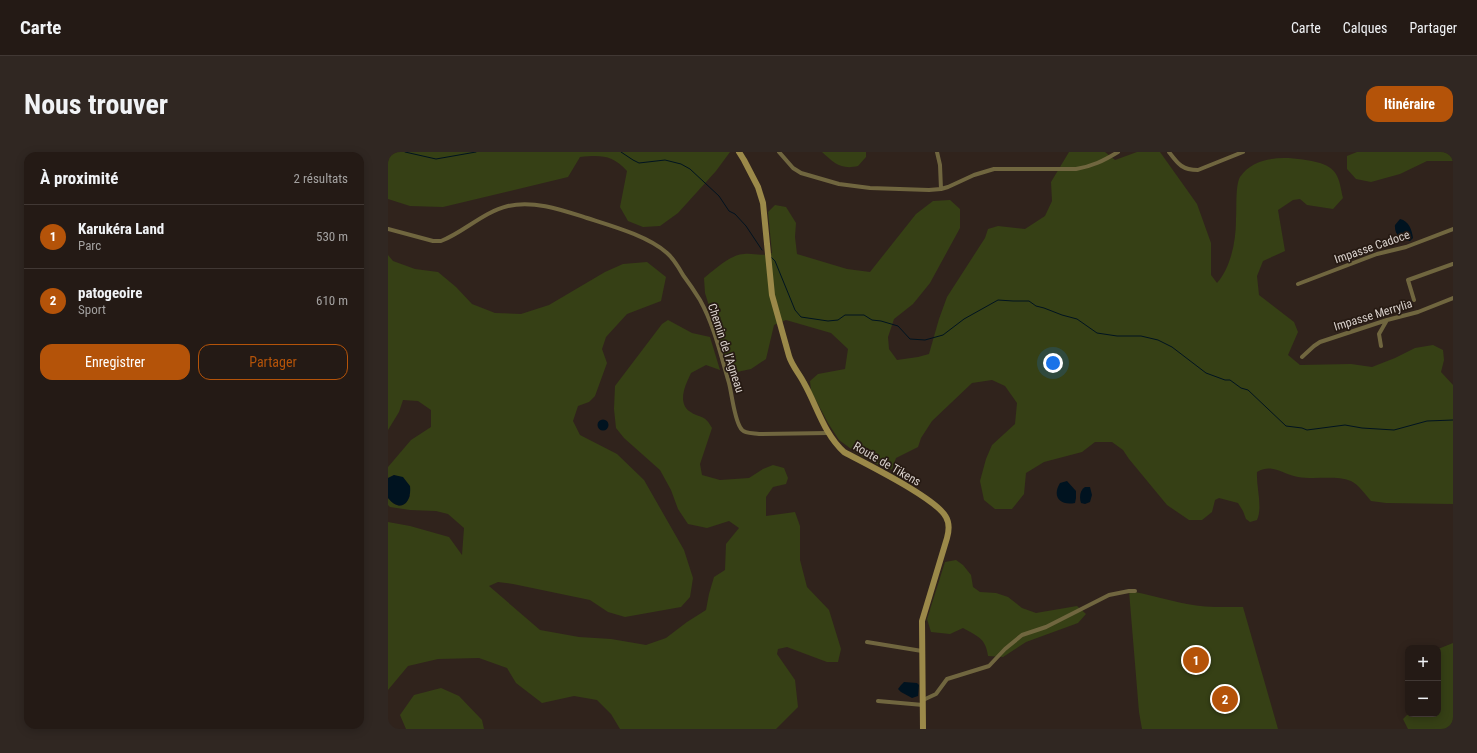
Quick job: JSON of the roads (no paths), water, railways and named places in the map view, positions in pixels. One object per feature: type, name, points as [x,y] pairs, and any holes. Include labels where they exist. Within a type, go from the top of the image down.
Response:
[{"type":"street","name":"Route de Tikens","points":[[738,152],[744,160],[758,187],[763,203],[772,295],[788,356],[804,383],[828,433],[836,445],[844,452],[932,503],[945,515],[948,521],[949,530],[947,538],[922,621],[923,729]]},
{"type":"street","points":[[779,152],[793,168],[801,173],[839,184],[870,188],[929,190],[948,188],[974,175],[994,168],[1076,169],[1089,167],[1101,163],[1118,152]]},
{"type":"street","points":[[937,152],[940,165],[941,189]]},
{"type":"street","points":[[1169,152],[1176,162],[1184,168],[1191,170],[1198,170],[1243,152]]},
{"type":"street","name":"Chemin de l’Agneau","points":[[388,229],[433,242],[441,241],[491,212],[507,206],[522,204],[538,205],[558,209],[616,227],[647,241],[662,249],[671,257],[700,299],[712,328],[728,382],[737,421],[742,430],[747,433],[759,434],[828,433]]},
{"type":"street","name":"Impasse Cadoce","points":[[1298,284],[1376,254],[1406,247],[1453,229]]},
{"type":"street","points":[[1414,300],[1408,280],[1453,264]]},
{"type":"street","name":"Impasse Merrylia","points":[[1302,357],[1320,342],[1387,320],[1418,312],[1453,298]]},
{"type":"street","points":[[1381,346],[1379,334],[1387,320]]},
{"type":"street","points":[[878,701],[923,702],[936,694],[947,679],[989,666],[1005,649],[1022,635],[1046,627],[1105,597],[1129,591],[1135,592]]},
{"type":"street","points":[[867,642],[922,651]]},
{"type":"water","points":[[1400,219],[1406,222],[1411,229],[1413,238],[1410,241],[1404,240],[1397,234],[1395,225]]},
{"type":"water","points":[[601,420],[605,420],[607,421],[607,429],[601,430],[598,427],[598,423]]},
{"type":"water","points":[[394,475],[403,477],[410,486],[409,497],[405,504],[397,505],[388,498],[388,478]]},
{"type":"water","points":[[1067,481],[1076,491],[1075,503],[1069,504],[1058,499],[1057,492],[1060,483]]},
{"type":"water","points":[[1085,487],[1090,487],[1092,495],[1090,502],[1085,504],[1081,503],[1080,496]]},
{"type":"water","points":[[904,682],[917,683],[919,685],[918,696],[912,698],[898,689]]},
{"type":"water","points":[[1221,694],[1225,696],[1227,702],[1234,700],[1236,707],[1223,711]]},
{"type":"waterway","points":[[405,152],[436,159],[476,152]]},
{"type":"waterway","points":[[621,152],[639,163],[665,160],[681,164],[690,169],[719,196],[729,211],[735,214],[746,226],[762,250]]},
{"type":"waterway","points":[[771,257],[775,261],[795,310],[801,317],[828,321],[838,320],[845,315],[864,315],[872,320],[898,326],[910,339],[925,340],[943,335],[964,319],[998,300],[1029,301],[1036,306],[1077,319],[1097,333],[1117,336],[1141,336],[1158,340],[1172,347],[1206,373],[1225,380],[1230,380],[1241,388],[1248,390],[1286,426],[1307,430],[1345,425],[1362,428],[1394,430],[1427,421],[1453,420]]},
{"type":"place","name":"Karukéra Land","points":[[1196,660]]},
{"type":"place","name":"patogeoire","points":[[1225,699]]}]
